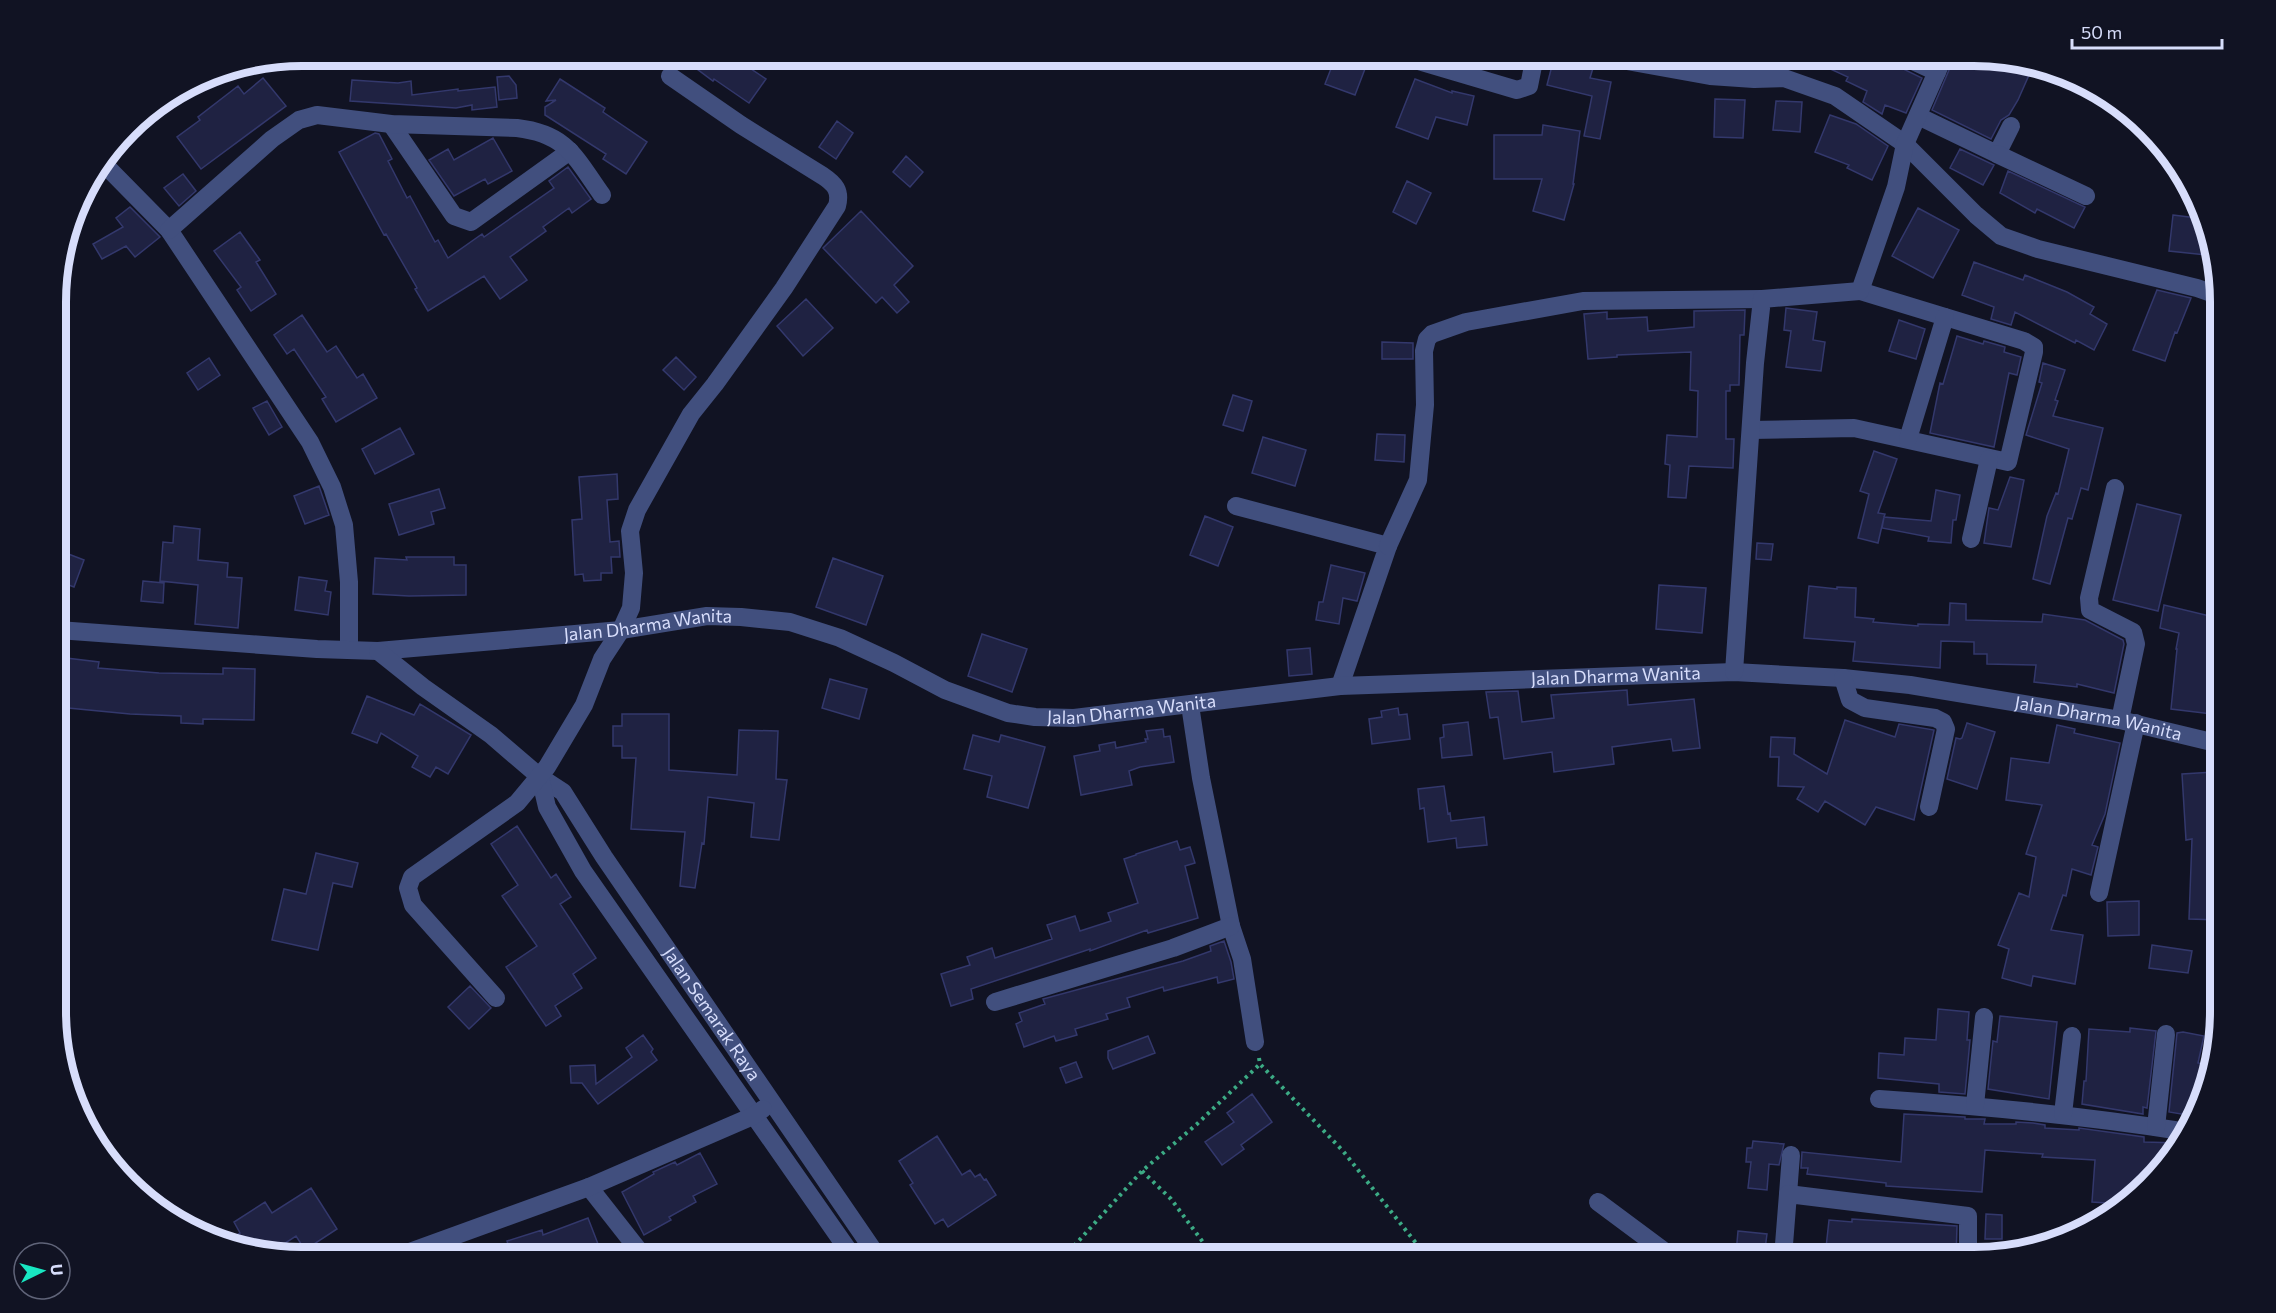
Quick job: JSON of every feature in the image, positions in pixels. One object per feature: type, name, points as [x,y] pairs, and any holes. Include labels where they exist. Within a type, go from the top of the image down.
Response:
[{"type":"street","points":[[1436,66],[1517,90],[1529,86],[1533,66]]},
{"type":"street","points":[[1658,66],[1710,76],[1754,79],[1784,78],[1836,96],[1905,144],[1982,221],[2001,236],[2038,249],[2209,292]]},
{"type":"street","points":[[1860,291],[1896,187],[1905,144],[1939,66]]},
{"type":"street","points":[[496,998],[413,905],[408,888],[412,878],[517,802],[540,777],[584,705],[602,659],[621,630],[631,608],[634,573],[630,531],[637,510],[691,414],[784,288],[839,200],[834,184],[741,125],[670,76]]},
{"type":"street","points":[[169,230],[272,139],[299,120],[317,115],[391,124],[535,130],[551,136],[570,151],[602,195]]},
{"type":"street","points":[[1918,116],[2086,196]]},
{"type":"street","points":[[391,124],[454,216],[471,222],[570,151]]},
{"type":"street","points":[[1997,154],[2011,126]]},
{"type":"street","points":[[108,168],[169,230],[310,442],[332,487],[344,525],[349,582],[349,650]]},
{"type":"street","points":[[1340,686],[1388,546],[1418,480],[1425,405],[1424,351],[1427,339],[1432,334],[1466,322],[1583,301],[1762,299],[1860,291],[2024,341],[2034,347],[2008,462],[1908,438],[1854,428],[1751,430]]},
{"type":"street","points":[[1734,672],[1755,351],[1762,299]]},
{"type":"street","points":[[1908,438],[1945,317]]},
{"type":"street","points":[[1971,539],[1989,459]]},
{"type":"street","points":[[2099,893],[2128,722],[2136,644],[2133,632],[2090,610],[2089,598],[2115,488]]},
{"type":"street","points":[[1236,506],[1388,546]]},
{"type":"street","name":"Jalan Dharma Wanita","points":[[66,631],[378,651],[621,630],[707,616],[741,617],[790,622],[840,638],[945,690],[1008,712],[1035,717],[1074,718],[1340,686],[1734,672],[1843,678],[1910,685],[2128,722],[2210,742]]},
{"type":"street","name":"Jalan Semarak Raya","points":[[378,651],[423,687],[491,735],[540,777],[563,792],[604,857],[871,1247]]},
{"type":"street","points":[[1843,678],[1850,700],[1865,708],[1935,718],[1943,722],[1946,729],[1929,807]]},
{"type":"street","points":[[1190,705],[1201,778],[1231,926],[1242,959],[1256,1042]]},
{"type":"street","name":"Jalan Semarak Raya","points":[[540,777],[547,807],[583,871],[846,1247]]},
{"type":"street","points":[[995,1002],[1173,948],[1231,926]]},
{"type":"street","points":[[1975,1106],[1983,1017]]},
{"type":"street","points":[[2156,1127],[2166,1034]]},
{"type":"street","points":[[2064,1114],[2072,1036]]},
{"type":"street","points":[[1880,1099],[2064,1114],[2177,1130]]},
{"type":"street","points":[[424,1247],[589,1187],[753,1116],[772,1103]]},
{"type":"street","points":[[1784,1247],[1791,1155]]},
{"type":"street","points":[[589,1187],[636,1247]]},
{"type":"street","points":[[1788,1194],[1968,1216],[1968,1247]]},
{"type":"street","points":[[1598,1202],[1659,1247]]},
{"type":"path","points":[[1256,1042],[1260,1064],[1343,1151],[1419,1247]]},
{"type":"path","points":[[1073,1247],[1142,1171],[1197,1124],[1260,1064]]},
{"type":"path","points":[[1142,1171],[1171,1198],[1207,1247]]},
{"type":"building","points":[[699,66],[732,66],[737,69],[740,66],[746,66],[766,79],[749,103],[697,69]]},
{"type":"building","points":[[1332,66],[1366,66],[1355,95],[1325,84]]},
{"type":"building","points":[[1552,66],[1593,68],[1590,78],[1611,82],[1600,139],[1584,136],[1592,96],[1547,85]]},
{"type":"building","points":[[1824,66],[1897,66],[1922,78],[1906,113],[1885,105],[1882,114],[1863,102],[1867,91],[1846,81],[1848,77]]},
{"type":"building","points":[[1951,66],[2005,68],[2029,75],[2018,100],[2009,115],[2001,120],[1991,139],[1932,110]]},
{"type":"building","points":[[509,76],[516,85],[517,98],[499,100],[497,77]]},
{"type":"building","points":[[263,78],[286,106],[201,169],[177,137],[200,120],[198,117],[238,86],[244,94]]},
{"type":"building","points":[[560,79],[605,108],[603,112],[647,142],[626,174],[603,159],[606,154],[545,115],[545,107],[556,100],[546,101]]},
{"type":"building","points":[[1415,79],[1452,93],[1452,91],[1474,96],[1467,125],[1436,117],[1428,139],[1396,127]]},
{"type":"building","points":[[352,80],[398,83],[411,81],[412,95],[495,87],[497,107],[472,110],[472,105],[456,108],[350,101]]},
{"type":"building","points":[[1715,99],[1745,100],[1743,138],[1714,137]]},
{"type":"building","points":[[1776,101],[1802,102],[1800,132],[1773,130]]},
{"type":"building","points":[[1830,115],[1856,124],[1888,146],[1872,180],[1847,168],[1849,165],[1815,152]]},
{"type":"building","points":[[837,121],[853,133],[836,159],[819,147]]},
{"type":"building","points":[[1543,125],[1580,131],[1574,184],[1564,220],[1533,211],[1542,179],[1494,179],[1494,135],[1542,135]]},
{"type":"building","points":[[375,133],[379,134],[392,159],[388,161],[407,198],[410,196],[435,242],[438,240],[448,258],[482,234],[484,237],[554,188],[549,181],[568,167],[591,199],[572,213],[569,208],[543,227],[546,231],[510,257],[527,280],[500,299],[484,276],[428,311],[339,152]]},
{"type":"building","points":[[493,138],[512,171],[488,184],[485,179],[454,196],[429,160],[448,149],[454,160]]},
{"type":"building","points":[[1960,149],[1994,165],[1983,185],[1950,168]]},
{"type":"building","points":[[906,156],[923,172],[910,187],[893,172]]},
{"type":"building","points":[[2008,171],[2085,207],[2074,228],[2037,209],[2035,213],[2000,193]]},
{"type":"building","points":[[183,174],[196,191],[179,206],[164,188]]},
{"type":"building","points":[[1407,181],[1431,193],[1416,224],[1393,212]]},
{"type":"building","points":[[130,207],[160,237],[135,257],[126,246],[102,259],[93,244],[123,227],[116,218]]},
{"type":"building","points":[[1918,208],[1959,230],[1933,278],[1892,256]]},
{"type":"building","points":[[861,211],[913,266],[894,285],[909,302],[897,313],[882,297],[876,303],[823,248]]},
{"type":"building","points":[[2173,215],[2194,218],[2205,255],[2169,251]]},
{"type":"building","points":[[240,232],[260,260],[256,262],[276,294],[251,311],[237,290],[241,287],[214,251]]},
{"type":"building","points":[[1974,262],[2023,280],[2025,275],[2067,292],[2094,307],[2090,314],[2107,324],[2094,350],[2076,340],[2075,343],[2015,312],[2011,325],[1991,319],[1994,307],[1962,295]]},
{"type":"building","points":[[2157,290],[2191,298],[2177,333],[2175,332],[2165,361],[2133,350]]},
{"type":"building","points":[[806,299],[833,328],[803,356],[777,326]]},
{"type":"building","points":[[1786,308],[1817,312],[1813,340],[1825,342],[1821,371],[1786,367],[1791,331],[1784,330]]},
{"type":"building","points":[[1745,310],[1744,335],[1740,335],[1739,385],[1730,385],[1730,391],[1726,391],[1726,439],[1734,439],[1733,468],[1689,466],[1686,498],[1668,497],[1670,465],[1665,464],[1667,435],[1697,437],[1698,391],[1690,390],[1691,352],[1617,355],[1617,357],[1588,359],[1584,314],[1607,312],[1607,319],[1647,317],[1648,331],[1694,327],[1694,311]]},
{"type":"building","points":[[302,315],[327,352],[336,346],[357,378],[363,374],[377,398],[336,422],[322,399],[326,397],[294,349],[287,354],[274,335]]},
{"type":"building","points":[[1899,320],[1925,329],[1916,359],[1889,351]]},
{"type":"building","points":[[1957,336],[1983,344],[1984,341],[2005,347],[2004,352],[2021,357],[2017,375],[2009,373],[1994,447],[1930,433],[1940,383],[1943,384]]},
{"type":"building","points":[[1382,342],[1413,343],[1413,359],[1382,359]]},
{"type":"building","points":[[676,357],[696,377],[684,390],[663,370]]},
{"type":"building","points":[[209,358],[220,375],[198,390],[187,373]]},
{"type":"building","points":[[2043,363],[2065,370],[2055,400],[2058,401],[2053,416],[2103,428],[2088,490],[2081,488],[2072,519],[2068,518],[2050,584],[2033,579],[2047,516],[2056,493],[2058,494],[2069,449],[2026,435],[2042,383],[2039,382]]},
{"type":"building","points":[[1233,395],[1252,401],[1243,431],[1223,425]]},
{"type":"building","points":[[267,401],[282,427],[269,435],[253,408]]},
{"type":"building","points":[[400,428],[414,454],[375,474],[362,449]]},
{"type":"building","points":[[1377,434],[1405,435],[1404,462],[1375,460]]},
{"type":"building","points":[[1263,437],[1306,450],[1295,486],[1252,473]]},
{"type":"building","points":[[1874,451],[1897,459],[1878,513],[1885,514],[1878,543],[1858,538],[1869,494],[1860,491]]},
{"type":"building","points":[[617,474],[618,499],[607,500],[610,542],[619,541],[620,557],[611,557],[612,573],[601,573],[601,580],[584,581],[583,574],[575,575],[572,520],[582,519],[579,477]]},
{"type":"building","points":[[2010,477],[2024,480],[2011,547],[1984,543],[1989,508],[1998,510]]},
{"type":"building","points":[[319,486],[329,515],[305,524],[294,496]]},
{"type":"building","points":[[439,489],[445,508],[431,512],[434,524],[399,535],[389,504]]},
{"type":"building","points":[[1936,490],[1960,495],[1956,520],[1953,520],[1951,543],[1928,541],[1929,537],[1882,528],[1884,517],[1931,521]]},
{"type":"building","points":[[2137,504],[2181,515],[2158,611],[2113,600]]},
{"type":"building","points":[[1205,516],[1233,527],[1218,566],[1190,555]]},
{"type":"building","points":[[174,526],[200,529],[198,560],[228,563],[227,577],[242,578],[238,628],[195,624],[198,585],[160,581],[163,542],[173,543]]},
{"type":"building","points":[[1757,543],[1773,544],[1771,560],[1756,559]]},
{"type":"building","points":[[66,553],[84,560],[74,587],[66,584]]},
{"type":"building","points":[[406,557],[454,557],[454,565],[466,565],[466,595],[373,594],[375,558],[407,560]]},
{"type":"building","points":[[833,558],[883,576],[866,625],[816,607]]},
{"type":"building","points":[[1331,565],[1365,573],[1357,601],[1343,598],[1339,624],[1316,620],[1319,602],[1323,602]]},
{"type":"building","points":[[299,577],[327,581],[325,591],[331,592],[328,615],[295,610]]},
{"type":"building","points":[[143,581],[164,583],[163,603],[141,601]]},
{"type":"building","points":[[1659,585],[1706,588],[1702,633],[1656,629]]},
{"type":"building","points":[[1809,586],[1837,589],[1837,587],[1856,588],[1855,617],[1874,619],[1873,622],[1918,626],[1918,624],[1949,625],[1950,603],[1966,604],[1966,620],[2042,622],[2043,614],[2085,620],[2123,640],[2114,693],[2077,684],[2077,687],[2034,682],[2036,665],[1987,664],[1987,654],[1974,654],[1974,642],[1941,641],[1940,668],[1853,661],[1855,642],[1804,638]]},
{"type":"building","points":[[2164,605],[2210,616],[2210,714],[2171,709],[2179,633],[2160,628]]},
{"type":"building","points":[[982,634],[1027,649],[1012,692],[968,676]]},
{"type":"building","points":[[1310,648],[1312,674],[1289,676],[1287,650]]},
{"type":"building","points":[[66,658],[99,662],[98,668],[159,673],[223,674],[223,668],[255,669],[254,720],[203,719],[203,724],[181,723],[181,716],[66,708]]},
{"type":"building","points":[[830,679],[867,689],[859,719],[822,708]]},
{"type":"building","points":[[1627,690],[1628,705],[1694,699],[1700,748],[1673,751],[1671,739],[1612,747],[1614,764],[1554,772],[1552,752],[1504,759],[1498,717],[1490,718],[1486,692],[1518,691],[1522,722],[1554,718],[1551,695]]},
{"type":"building","points":[[367,696],[414,715],[420,704],[471,735],[448,774],[436,767],[430,777],[412,767],[418,756],[381,733],[377,743],[352,733]]},
{"type":"building","points":[[1398,708],[1399,715],[1407,714],[1410,739],[1372,744],[1369,719],[1382,717],[1381,711]]},
{"type":"building","points":[[622,714],[669,714],[669,770],[737,775],[739,730],[778,731],[776,779],[787,780],[779,840],[751,837],[754,803],[708,797],[704,844],[702,843],[695,888],[680,886],[685,832],[631,829],[636,758],[622,758],[622,746],[613,746],[613,726],[622,726]]},
{"type":"building","points":[[1845,720],[1895,737],[1899,724],[1934,730],[1914,820],[1876,807],[1865,825],[1825,801],[1818,812],[1797,799],[1804,787],[1778,786],[1779,757],[1770,757],[1771,737],[1795,738],[1794,754],[1827,774]]},
{"type":"building","points":[[1468,722],[1472,755],[1442,758],[1440,738],[1444,737],[1443,725]]},
{"type":"building","points":[[1967,723],[1995,732],[1977,789],[1947,779],[1956,738],[1962,738]]},
{"type":"building","points":[[2057,725],[2075,729],[2074,733],[2120,743],[2105,814],[2092,845],[2098,847],[2091,875],[2072,869],[2066,896],[2063,895],[2051,930],[2083,935],[2075,984],[2033,976],[2031,986],[2002,978],[2009,949],[1998,945],[2019,893],[2029,897],[2036,857],[2026,854],[2042,805],[2006,800],[2011,758],[2049,763]]},
{"type":"building","points":[[1163,729],[1164,737],[1170,736],[1174,762],[1129,771],[1132,785],[1081,795],[1074,756],[1100,751],[1099,745],[1115,742],[1116,748],[1146,742],[1145,739],[1148,739],[1146,731]]},
{"type":"building","points":[[973,735],[999,742],[1001,735],[1045,747],[1028,808],[987,797],[992,776],[964,769]]},
{"type":"building","points":[[2210,772],[2210,920],[2189,919],[2192,839],[2186,840],[2182,774]]},
{"type":"building","points":[[1444,786],[1451,821],[1484,817],[1487,845],[1457,848],[1456,838],[1428,842],[1424,808],[1420,809],[1418,789]]},
{"type":"building","points":[[517,826],[551,878],[556,874],[571,897],[560,904],[596,958],[573,974],[582,988],[555,1006],[561,1016],[546,1026],[506,967],[537,946],[502,896],[518,885],[491,844]]},
{"type":"building","points":[[1177,841],[1180,850],[1190,847],[1195,863],[1185,866],[1198,918],[1148,933],[1147,930],[971,989],[973,999],[951,1006],[941,974],[970,965],[967,957],[992,948],[995,958],[1052,939],[1047,925],[1075,916],[1080,931],[1111,921],[1108,913],[1138,903],[1124,859]]},
{"type":"building","points":[[316,853],[358,863],[352,887],[333,883],[318,950],[272,940],[284,889],[306,894]]},
{"type":"building","points":[[2139,901],[2139,935],[2108,936],[2107,902]]},
{"type":"building","points":[[1224,941],[1234,979],[1218,983],[1217,977],[1164,991],[1163,987],[1127,998],[1130,1007],[1106,1014],[1108,1019],[1075,1029],[1077,1035],[1056,1041],[1054,1036],[1024,1047],[1016,1024],[1022,1021],[1019,1013],[1045,1004],[1043,999],[1183,961],[1211,951],[1210,946]]},
{"type":"building","points":[[2152,945],[2192,951],[2188,973],[2149,968]]},
{"type":"building","points":[[470,986],[491,1008],[469,1029],[448,1007]]},
{"type":"building","points":[[1938,1009],[1969,1012],[1967,1040],[1970,1040],[1965,1094],[1939,1092],[1939,1084],[1878,1078],[1879,1053],[1904,1055],[1905,1038],[1936,1040]]},
{"type":"building","points":[[2000,1016],[2057,1022],[2049,1099],[1988,1089],[1993,1041],[1997,1042]]},
{"type":"building","points":[[2130,1028],[2156,1031],[2147,1108],[2143,1107],[2143,1114],[2082,1104],[2084,1081],[2086,1081],[2089,1029],[2130,1032]]},
{"type":"building","points":[[2177,1033],[2204,1036],[2198,1063],[2204,1064],[2202,1072],[2186,1115],[2169,1112]]},
{"type":"building","points":[[643,1035],[653,1049],[651,1052],[657,1060],[598,1104],[582,1083],[571,1083],[570,1066],[595,1065],[596,1084],[632,1057],[626,1048]]},
{"type":"building","points":[[1148,1036],[1155,1053],[1113,1069],[1108,1058],[1108,1051]]},
{"type":"building","points":[[1076,1062],[1082,1077],[1066,1083],[1060,1068]]},
{"type":"building","points":[[1252,1094],[1272,1122],[1241,1145],[1244,1149],[1222,1165],[1205,1142],[1234,1122],[1227,1113]]},
{"type":"building","points":[[1904,1114],[1985,1119],[1984,1124],[2033,1123],[2045,1125],[2045,1128],[2079,1130],[2079,1128],[2144,1137],[2144,1142],[2169,1143],[2141,1178],[2110,1203],[2092,1202],[2095,1160],[2042,1157],[2043,1154],[1985,1150],[1982,1192],[1886,1186],[1886,1183],[1807,1174],[1808,1168],[1801,1168],[1802,1152],[1901,1162]]},
{"type":"building","points":[[937,1136],[962,1175],[970,1170],[975,1177],[980,1174],[996,1195],[948,1227],[943,1219],[935,1224],[910,1185],[913,1183],[899,1161]]},
{"type":"building","points":[[1753,1141],[1784,1144],[1779,1165],[1769,1164],[1767,1190],[1748,1188],[1751,1162],[1746,1162],[1747,1148],[1752,1148]]},
{"type":"building","points":[[700,1153],[717,1184],[693,1196],[696,1202],[669,1217],[671,1220],[644,1235],[622,1192],[654,1174],[653,1172],[675,1162],[677,1165]]},
{"type":"building","points":[[311,1188],[337,1229],[310,1247],[303,1247],[296,1236],[281,1246],[234,1237],[240,1233],[234,1222],[265,1202],[272,1213]]},
{"type":"building","points":[[1986,1214],[2002,1215],[2002,1239],[1985,1239]]},
{"type":"building","points":[[588,1218],[599,1247],[509,1247],[507,1241],[542,1230],[543,1235]]},
{"type":"building","points":[[1852,1219],[1957,1226],[1956,1247],[1826,1247],[1829,1220],[1852,1222]]},
{"type":"building","points":[[1738,1231],[1767,1234],[1765,1247],[1737,1247]]}]
